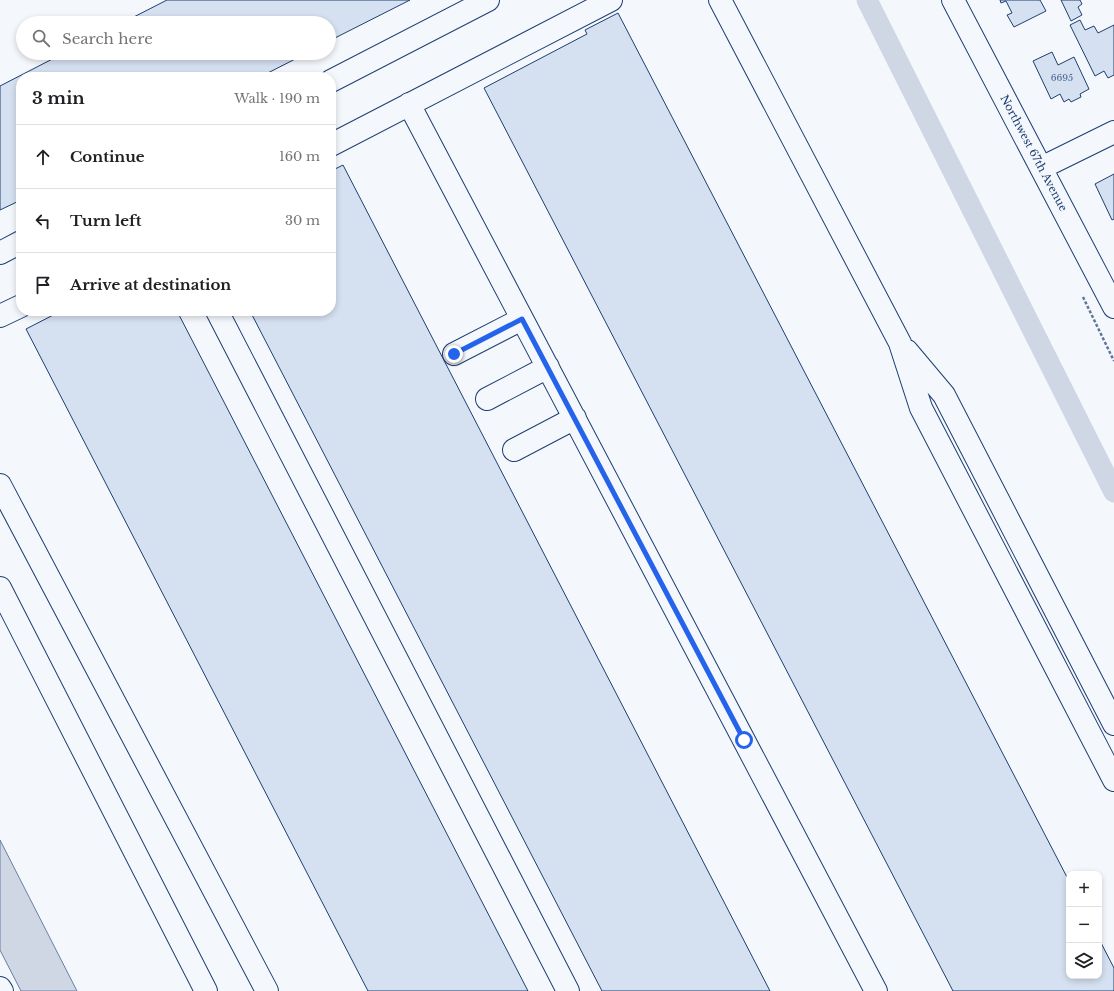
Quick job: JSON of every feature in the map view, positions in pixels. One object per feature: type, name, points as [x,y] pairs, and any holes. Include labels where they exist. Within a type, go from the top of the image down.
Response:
[{"type":"street","points":[[336,78],[488,0]]},
{"type":"street","points":[[336,142],[611,0]]},
{"type":"street","points":[[720,0],[900,343],[921,408],[1114,780]]},
{"type":"street","name":"Northwest 67th Avenue","points":[[953,0],[1114,307]]},
{"type":"street","points":[[409,104],[876,991]]},
{"type":"street","points":[[1041,168],[1114,132]]},
{"type":"street","points":[[0,252],[16,244]]},
{"type":"street","points":[[0,316],[16,308]]},
{"type":"street","points":[[220,316],[568,991]]},
{"type":"street","points":[[454,354],[522,319]]},
{"type":"street","points":[[900,343],[944,395],[1114,724]]},
{"type":"street","points":[[486,399],[548,368]]},
{"type":"street","points":[[514,450],[575,418]]},
{"type":"street","points":[[0,485],[267,991]]},
{"type":"street","points":[[0,588],[206,991]]},
{"type":"shaded area","points":[[0,840],[77,991],[21,991],[0,950]]},
{"type":"building","points":[[167,0],[410,0],[336,37],[336,16],[136,16]]},
{"type":"building","points":[[1000,0],[1040,0],[1046,11],[1014,27],[1007,15],[1012,13],[1006,1],[1001,3]]},
{"type":"building","points":[[1061,0],[1080,0],[1082,4],[1078,7],[1082,15],[1071,21]]},
{"type":"building","points":[[618,13],[1066,875],[1066,979],[1102,979],[1102,945],[1114,968],[1114,991],[953,991],[484,88],[587,34],[585,30]]},
{"type":"building","points":[[1080,20],[1085,30],[1094,26],[1098,33],[1114,25],[1114,75],[1108,78],[1104,71],[1095,76],[1070,25]]},
{"type":"building","points":[[1052,52],[1058,65],[1074,57],[1089,89],[1080,94],[1081,97],[1071,102],[1069,99],[1064,102],[1060,94],[1051,99],[1033,61]]},
{"type":"building","points":[[50,60],[293,60],[270,72],[27,72]]},
{"type":"building","points":[[16,78],[16,202],[0,210],[0,86]]},
{"type":"building","points":[[343,165],[770,991],[602,991],[253,316],[336,316],[336,168]]},
{"type":"building","points":[[1114,174],[1114,219],[1112,220],[1095,184]]},
{"type":"building","points":[[51,316],[180,316],[528,991],[368,991],[26,329]]},
{"type":"waterway","points":[[867,0],[1114,492]]},
{"type":"route","points":[[454,354],[522,319],[744,740]]}]
